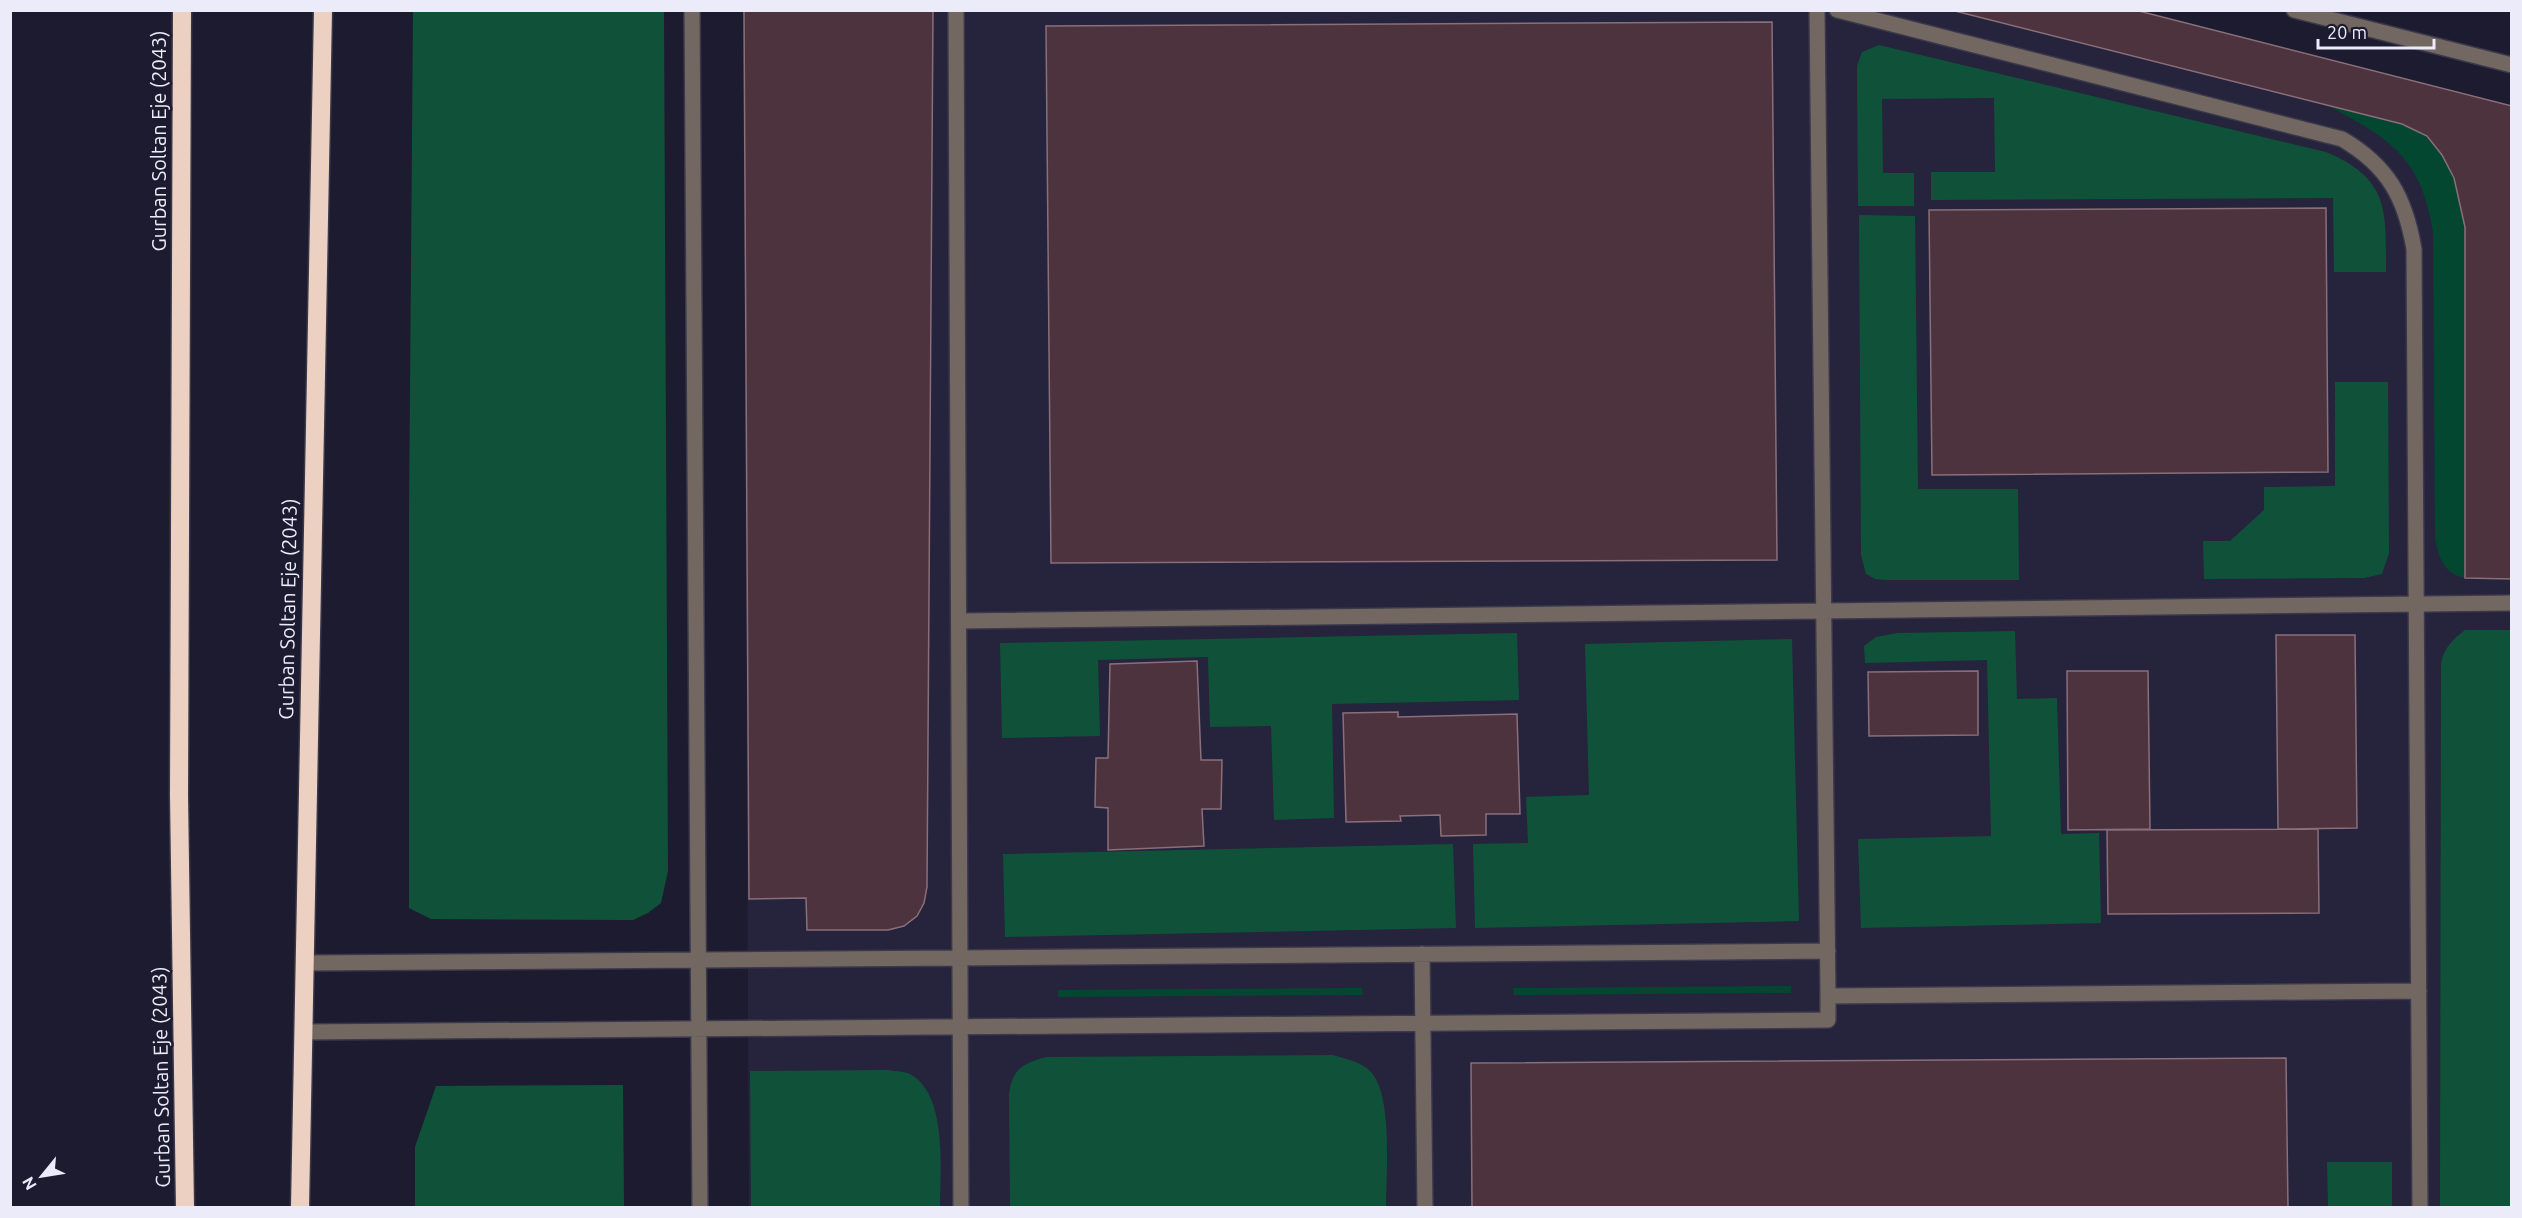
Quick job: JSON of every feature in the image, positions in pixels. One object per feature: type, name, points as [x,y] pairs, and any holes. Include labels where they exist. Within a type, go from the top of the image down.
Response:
[{"type":"highway","name":"Gurban Soltan Eje (2043)","points":[[183,10],[179,795],[185,1208]]},
{"type":"highway","name":"Gurban Soltan Eje (2043)","points":[[300,1208],[323,10]]},
{"type":"lane","points":[[692,10],[700,1208]]},
{"type":"lane","points":[[956,10],[961,1208]]},
{"type":"lane","points":[[303,1032],[1828,1020],[1817,10]]},
{"type":"lane","points":[[1837,10],[2342,139],[2361,150],[2376,163],[2391,181],[2402,201],[2414,249],[2420,1208]]},
{"type":"lane","points":[[2294,10],[2511,65]]},
{"type":"lane","points":[[958,621],[2511,603]]},
{"type":"lane","points":[[304,963],[1827,951]]},
{"type":"lane","points":[[1422,954],[1425,1208]]},
{"type":"lane","points":[[1828,996],[2419,991]]},
{"type":"shaded area","points":[[743,11],[2138,11],[2511,105],[2511,1207],[749,1207]]},
{"type":"green space","points":[[413,11],[664,11],[668,871],[661,903],[648,913],[633,920],[431,919],[409,908]]},
{"type":"green space","points":[[1879,45],[2326,152],[2347,162],[2362,174],[2373,186],[2380,199],[2386,231],[2386,272],[2334,272],[2333,198],[1931,200],[1931,172],[1995,172],[1994,98],[1882,99],[1883,173],[1914,173],[1914,206],[1858,206],[1857,66],[1862,52]]},
{"type":"green space","points":[[2329,106],[2392,120],[2426,136],[2443,154],[2458,190],[2465,227],[2465,578],[2458,576],[2443,564],[2435,538],[2433,232],[2428,206],[2411,168],[2400,154],[2370,129]]},
{"type":"green space","points":[[1859,215],[1915,216],[1918,489],[2018,489],[2019,580],[1885,580],[1875,579],[1866,574],[1861,555]]},
{"type":"green space","points":[[2335,382],[2388,382],[2389,553],[2382,574],[2364,578],[2204,579],[2203,541],[2230,541],[2264,510],[2264,487],[2335,486]]},
{"type":"green space","points":[[2465,630],[2511,630],[2511,1207],[2440,1207],[2441,663],[2450,644]]},
{"type":"green space","points":[[2015,631],[2017,699],[2057,698],[2061,834],[2099,833],[2101,923],[1861,928],[1858,839],[1991,836],[1987,660],[1865,663],[1864,646],[1876,637],[1897,633]]},
{"type":"green space","points":[[1517,633],[1519,700],[1332,704],[1334,818],[1274,820],[1271,726],[1210,727],[1208,657],[1098,660],[1100,736],[1002,738],[1000,643]]},
{"type":"green space","points":[[1792,639],[1799,921],[1475,928],[1473,844],[1528,843],[1526,797],[1589,795],[1585,644]]},
{"type":"green space","points":[[1453,844],[1456,928],[1005,937],[1003,854]]},
{"type":"green space","points":[[1791,986],[1791,993],[1514,995],[1513,988]]},
{"type":"green space","points":[[1362,988],[1363,995],[1058,997],[1058,990]]},
{"type":"green space","points":[[1333,1055],[1363,1066],[1371,1072],[1378,1083],[1383,1099],[1387,1136],[1386,1207],[1010,1207],[1009,1094],[1016,1073],[1031,1062],[1046,1057]]},
{"type":"green space","points":[[887,1070],[910,1074],[922,1084],[931,1098],[936,1116],[941,1155],[940,1207],[751,1207],[750,1071]]},
{"type":"green space","points":[[623,1085],[624,1207],[415,1207],[415,1147],[436,1086]]},
{"type":"green space","points":[[2327,1162],[2392,1162],[2392,1207],[2328,1207]]},
{"type":"building","points":[[744,10],[933,10],[927,887],[924,903],[917,916],[904,926],[888,930],[807,930],[806,898],[749,899]]},
{"type":"building","points":[[1951,10],[2135,10],[2512,106],[2512,579],[2465,578],[2465,227],[2454,178],[2442,155],[2427,136],[2402,124]]},
{"type":"building","points":[[1772,22],[1777,560],[1051,563],[1046,26]]},
{"type":"building","points":[[2326,208],[2328,472],[1932,475],[1929,210]]},
{"type":"building","points":[[2276,635],[2355,635],[2357,828],[2278,829]]},
{"type":"building","points":[[1197,661],[1201,760],[1222,760],[1221,809],[1202,809],[1204,846],[1108,850],[1108,808],[1095,807],[1096,758],[1108,758],[1110,664]]},
{"type":"building","points":[[1978,671],[1978,735],[1869,736],[1868,672]]},
{"type":"building","points":[[2067,671],[2148,671],[2150,829],[2068,830]]},
{"type":"building","points":[[1398,712],[1398,717],[1517,714],[1520,814],[1486,814],[1486,835],[1441,836],[1440,815],[1400,816],[1401,821],[1346,822],[1343,713]]},
{"type":"building","points":[[2318,829],[2319,913],[2108,914],[2107,830]]},
{"type":"building","points":[[2286,1058],[2288,1208],[1472,1208],[1471,1063]]}]
